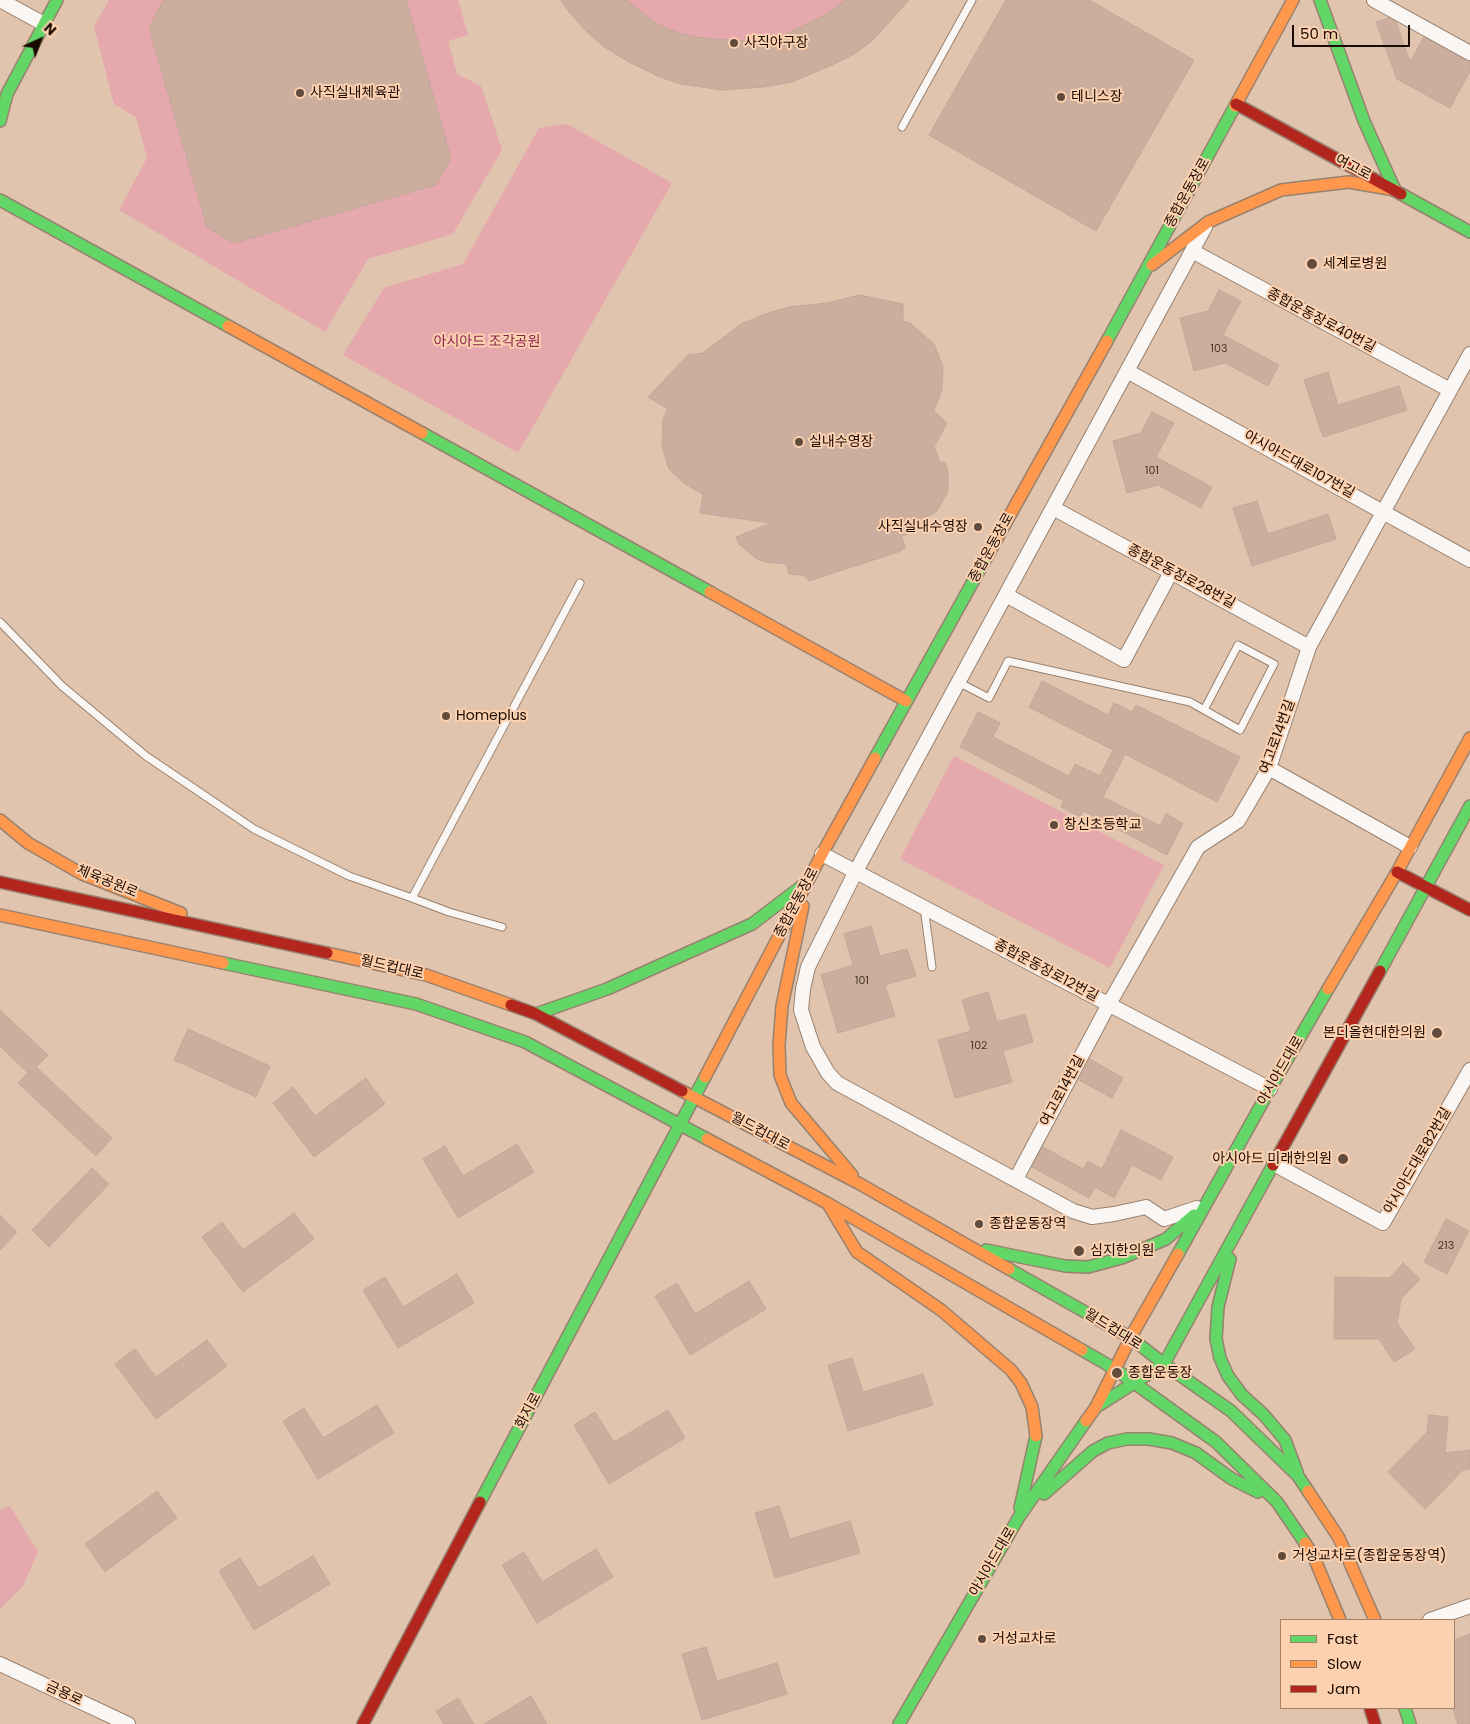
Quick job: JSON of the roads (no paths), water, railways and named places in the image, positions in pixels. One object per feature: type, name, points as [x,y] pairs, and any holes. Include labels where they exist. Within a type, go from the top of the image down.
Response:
[{"type":"main road","points":[[0,121],[7,94],[57,0]]},
{"type":"main road","name":"종합운동장로","points":[[694,1097],[822,854],[1146,270],[1292,0]]},
{"type":"main road","points":[[1320,0],[1364,121],[1395,190]]},
{"type":"main road","name":"여고로","points":[[1236,104],[1470,232]]},
{"type":"main road","points":[[1146,270],[1208,222],[1281,190],[1349,182],[1395,190]]},
{"type":"main road","points":[[0,200],[906,701]]},
{"type":"main road","name":"아시아드대로","points":[[899,1724],[1018,1517],[1096,1407],[1131,1338],[1205,1205],[1270,1089],[1397,872],[1470,738]]},
{"type":"main road","name":"아시아드대로","points":[[1096,1407],[1164,1364],[1470,806]]},
{"type":"main road","name":"체육공원로","points":[[0,820],[28,843],[82,874],[146,898],[221,930]]},
{"type":"main road","points":[[1397,872],[1470,910]]},
{"type":"main road","name":"월드컵대로","points":[[0,882],[426,976],[536,1014],[860,1184],[1131,1338],[1231,1412],[1298,1476],[1339,1538],[1375,1619]]},
{"type":"main road","points":[[536,1014],[607,989],[752,924],[808,882]]},
{"type":"main road","points":[[808,882],[782,1006],[779,1044],[780,1075],[791,1103],[860,1184]]},
{"type":"main road","points":[[0,915],[416,1004],[524,1042],[827,1203],[1115,1369],[1216,1442],[1277,1502],[1313,1555],[1340,1619]]},
{"type":"main road","name":"화지로","points":[[363,1724],[694,1097]]},
{"type":"main road","points":[[827,1203],[857,1252],[941,1310],[1011,1370],[1021,1384],[1032,1407],[1036,1434],[1018,1517]]},
{"type":"main road","points":[[967,1246],[1065,1266],[1088,1267],[1122,1258],[1166,1239],[1205,1205]]},
{"type":"main road","points":[[1240,1226],[1218,1307],[1216,1339],[1220,1358],[1228,1376],[1242,1395],[1264,1415],[1285,1440],[1298,1476]]},
{"type":"main road","points":[[1018,1517],[1093,1451],[1108,1443],[1127,1439],[1149,1439],[1172,1443],[1196,1453],[1232,1479],[1277,1502]]},
{"type":"main road","points":[[1370,1709],[1375,1724]]},
{"type":"main road","points":[[1405,1709],[1410,1724]]},
{"type":"street","points":[[0,0],[44,24]]},
{"type":"street","points":[[1374,0],[1470,53]]},
{"type":"street","points":[[1205,1205],[1164,1219],[1146,1207],[1092,1217],[1073,1211],[837,1083],[828,1073],[813,1047],[802,1010],[803,989],[808,967],[856,871],[1208,222]]},
{"type":"street","name":"종합운동장로40번길","points":[[1192,251],[1450,390]]},
{"type":"street","name":"여고로14번길","points":[[1016,1179],[1109,1004],[1198,847],[1238,821],[1269,768],[1309,647],[1470,354]]},
{"type":"street","name":"아시아드대로107번길","points":[[1127,371],[1470,560]]},
{"type":"street","name":"종합운동장로28번길","points":[[1053,508],[1309,647]]},
{"type":"street","points":[[1006,595],[1124,660],[1171,572]]},
{"type":"street","points":[[1269,768],[1410,847]]},
{"type":"street","name":"종합운동장로12번길","points":[[822,854],[1270,1089]]},
{"type":"street","name":"아시아드대로82번길","points":[[1274,1164],[1383,1223],[1470,1070]]},
{"type":"street","points":[[1433,1619],[1470,1606]]},
{"type":"street","name":"금용로","points":[[0,1664],[128,1724]]},
{"type":"lane","points":[[902,127],[972,0]]},
{"type":"lane","points":[[412,898],[580,583]]},
{"type":"lane","points":[[0,622],[62,686],[153,761],[254,829],[350,876],[449,912],[502,927]]},
{"type":"lane","points":[[958,682],[989,698],[1008,661],[1190,702],[1204,710],[1240,730],[1274,664],[1238,645],[1204,710]]},
{"type":"lane","points":[[924,907],[932,967]]},
{"type":"place","name":"사직야구장","points":[[734,43]]},
{"type":"place","name":"사직실내체육관","points":[[300,93]]},
{"type":"place","name":"테니스장","points":[[1061,97]]},
{"type":"place","name":"세계로병원","points":[[1312,264]]},
{"type":"place","name":"실내수영장","points":[[799,442]]},
{"type":"place","name":"사직실내수영장","points":[[978,527]]},
{"type":"place","name":"Homeplus","points":[[446,716]]},
{"type":"place","name":"창신초등학교","points":[[1054,825]]},
{"type":"place","name":"본디올현대한의원","points":[[1437,1033]]},
{"type":"place","name":"아시아드 미래한의원","points":[[1343,1159]]},
{"type":"place","name":"종합운동장역","points":[[979,1224]]},
{"type":"place","name":"심지한의원","points":[[1079,1251]]},
{"type":"place","name":"종합운동장","points":[[1117,1373]]},
{"type":"place","name":"거성교차로(종합운동장역)","points":[[1282,1556]]},
{"type":"place","name":"거성교차로","points":[[982,1639]]},
{"type":"park label","name":"아시아드 조각공원","points":[[487,342]]}]
